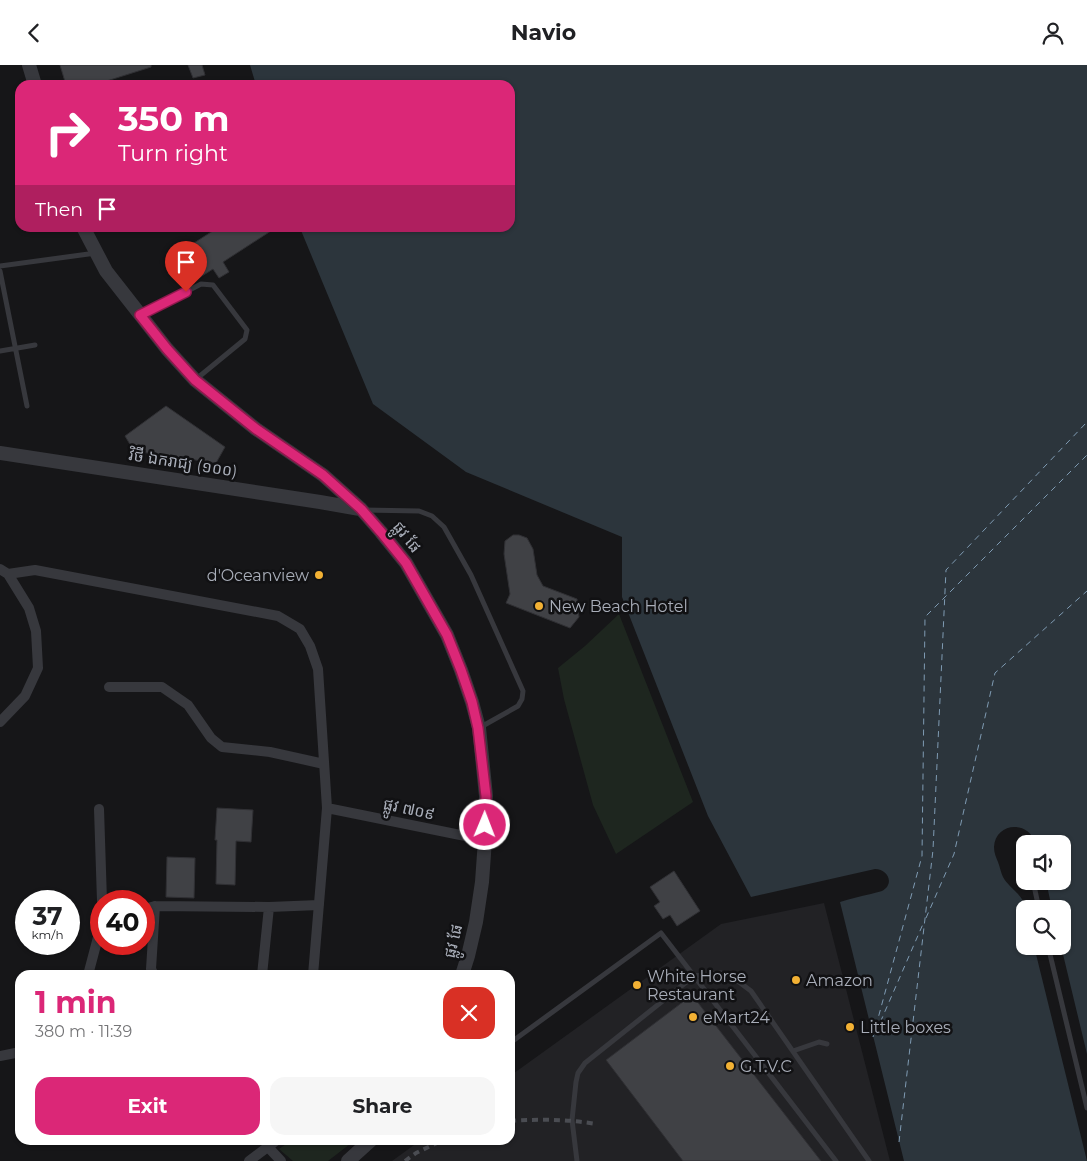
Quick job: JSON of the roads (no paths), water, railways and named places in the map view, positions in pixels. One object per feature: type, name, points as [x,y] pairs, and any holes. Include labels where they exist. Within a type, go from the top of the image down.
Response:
[{"type":"street","points":[[29,65],[34,80]]},
{"type":"street","name":"ផ្លូវ ផែ","points":[[86,232],[106,271],[167,349],[195,380],[256,429],[323,475],[361,509],[406,563],[447,635],[472,702],[478,728],[486,796],[482,882],[476,922],[464,970]]},
{"type":"street","name":"វិថី ឯករាជ្យ (១០០)","points":[[0,453],[361,509]]},
{"type":"street","points":[[309,500],[322,491],[325,484],[323,475]]},
{"type":"street","points":[[4,571],[35,570],[278,616],[300,629],[310,645],[318,669],[327,808],[313,970]]},
{"type":"street","points":[[0,722],[25,696],[38,668],[36,631],[29,608],[4,571]]},
{"type":"street","points":[[109,687],[162,687],[188,705],[211,738],[222,747],[270,752],[324,764]]},
{"type":"street","name":"ផ្លូវ ៧០៩","points":[[327,808],[485,840]]},
{"type":"street","points":[[98,809],[102,890]]},
{"type":"street","points":[[155,906],[269,907],[319,905]]},
{"type":"street","points":[[263,970],[269,907]]},
{"type":"street","points":[[89,970],[93,955]]},
{"type":"street","points":[[152,955],[152,970]]},
{"type":"street","points":[[0,1055],[15,1053]]},
{"type":"street","points":[[249,1161],[271,1145]]},
{"type":"street","points":[[348,1161],[363,1145]]},
{"type":"street","points":[[268,1147],[281,1161]]},
{"type":"lane","points":[[0,266],[96,253]]},
{"type":"lane","points":[[0,271],[27,406]]},
{"type":"lane","points":[[140,315],[201,284],[213,285],[247,330],[245,339],[195,380]]},
{"type":"lane","points":[[0,351],[35,345]]},
{"type":"lane","points":[[361,509],[419,511],[432,516],[444,527],[471,575],[523,691],[522,699],[518,706],[478,728]]},
{"type":"lane","points":[[515,1039],[661,933],[836,1161]]},
{"type":"lane","points":[[1050,955],[1087,1108]]},
{"type":"lane","points":[[577,1161],[572,1120],[578,1073],[585,1063],[694,976],[721,973],[739,982],[751,991],[870,1161]]},
{"type":"lane","points":[[793,1051],[819,1042],[827,1044]]},
{"type":"railway","points":[[515,1121],[553,1120],[596,1124]]},
{"type":"railway","points":[[405,1161],[433,1145]]},
{"type":"place","name":"d'Oceanview","points":[[319,575]]},
{"type":"place","name":"New Beach Hotel","points":[[539,606]]},
{"type":"place","name":"Amazon","points":[[796,980]]},
{"type":"place","name":"White Horse Restaurant","points":[[637,985]]},
{"type":"place","name":"eMart24","points":[[693,1017]]},
{"type":"place","name":"Little boxes","points":[[850,1027]]},
{"type":"place","name":"G.T.V.C","points":[[730,1066]]}]
